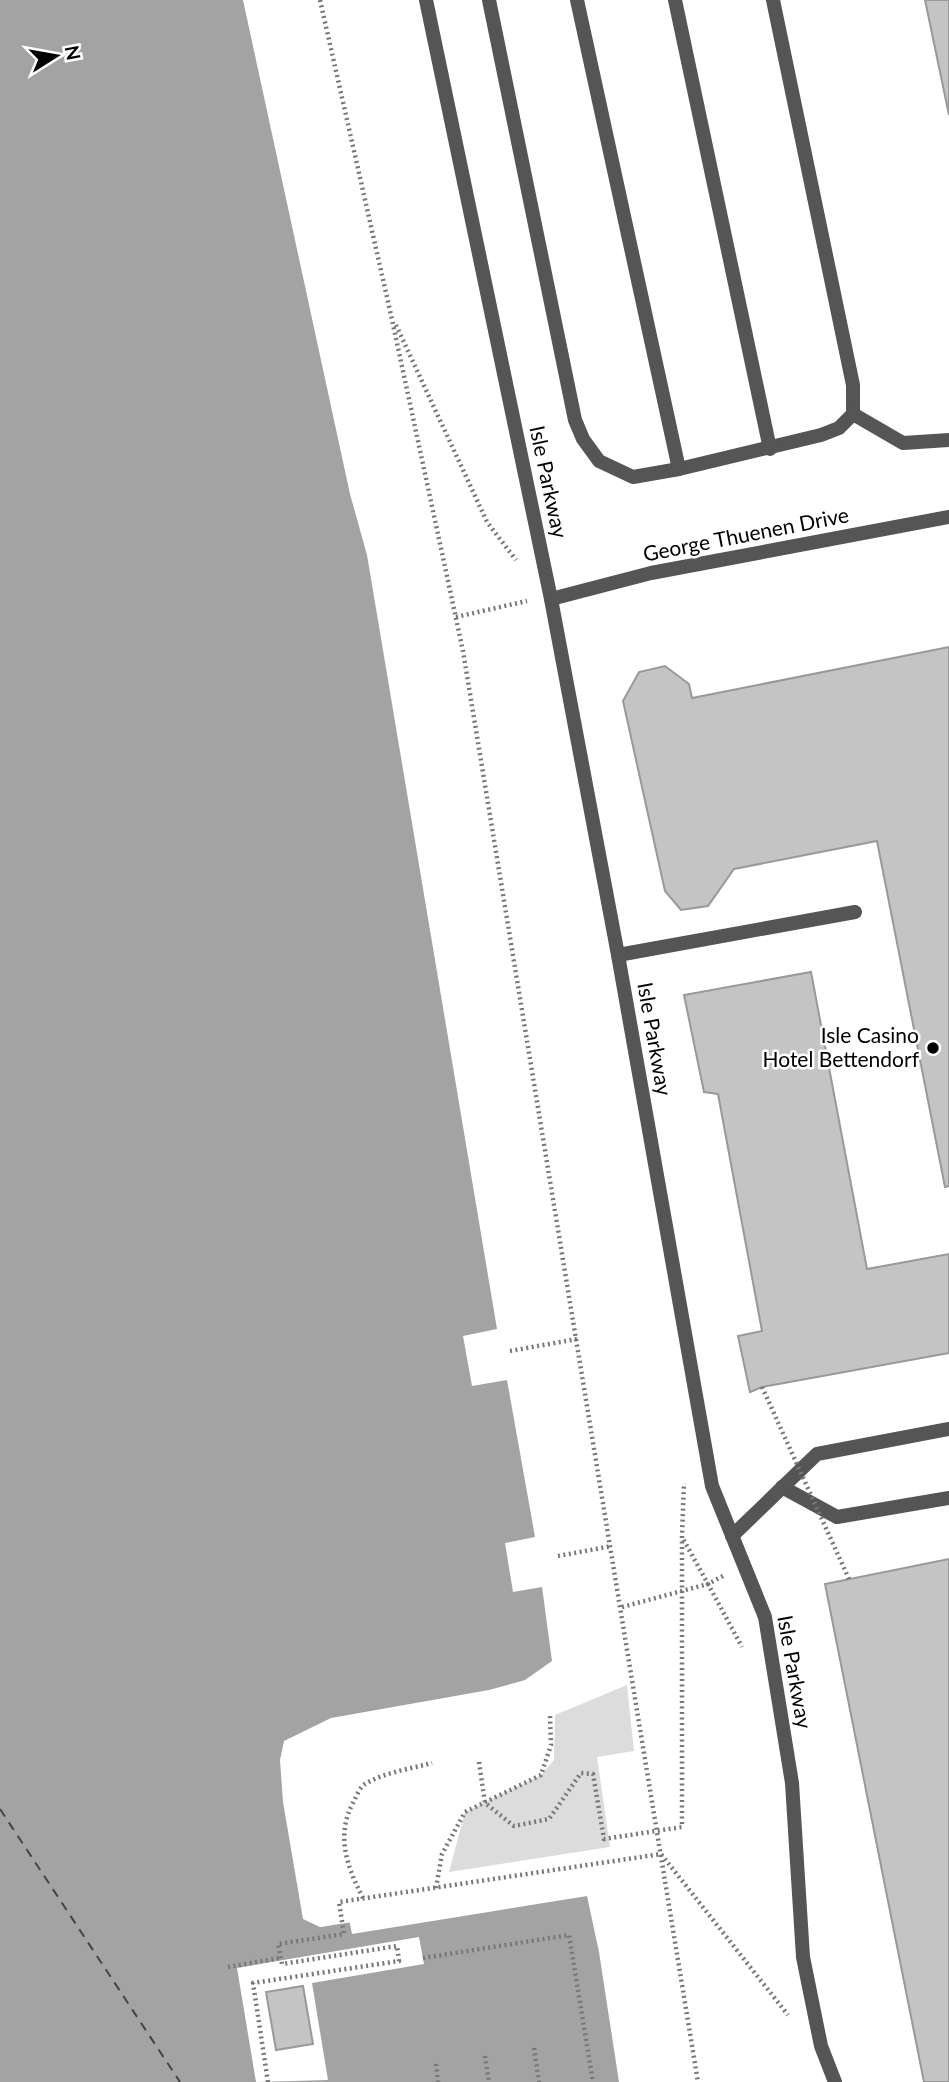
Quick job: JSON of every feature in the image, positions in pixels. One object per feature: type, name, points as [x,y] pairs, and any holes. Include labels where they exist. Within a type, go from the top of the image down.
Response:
[{"type":"street","name":"Isle Parkway","points":[[426,0],[551,599],[618,955],[712,1486],[765,1617],[792,1783],[803,1957],[821,2046],[835,2082]]},
{"type":"street","points":[[489,0],[575,420],[583,439],[599,461],[633,477],[679,470],[821,436],[839,428],[853,414],[853,385],[773,0]]},
{"type":"street","points":[[578,0],[679,470]]},
{"type":"street","points":[[676,0],[770,450]]},
{"type":"street","points":[[853,414],[903,443],[949,440]]},
{"type":"street","name":"George Thuenen Drive","points":[[551,599],[651,573],[949,517]]},
{"type":"street","points":[[618,955],[855,912]]},
{"type":"street","points":[[732,1536],[817,1454],[949,1429]]},
{"type":"street","points":[[782,1487],[837,1517],[949,1498]]},
{"type":"path","points":[[320,0],[463,651],[622,1606],[698,2082]]},
{"type":"path","points":[[391,315],[487,522],[522,566],[519,552]]},
{"type":"path","points":[[526,589],[530,614]]},
{"type":"path","points":[[456,617],[528,601]]},
{"type":"path","points":[[510,1351],[577,1339]]},
{"type":"path","points":[[762,1387],[849,1579]]},
{"type":"path","points":[[479,1762],[485,1803],[514,1826],[549,1819],[581,1773],[593,1774],[604,1839],[682,1827],[681,1591],[684,1472]]},
{"type":"path","points":[[622,1606],[708,1584],[682,1536]]},
{"type":"path","points":[[558,1556],[612,1546]]},
{"type":"path","points":[[436,1888],[442,1854],[464,1812],[541,1775],[551,1745],[550,1716]]},
{"type":"path","points":[[363,1898],[344,1853],[343,1830],[349,1809],[362,1785],[385,1775],[432,1763]]},
{"type":"path","points":[[661,1854],[796,2026],[816,2021]]},
{"type":"path","points":[[268,2082],[253,1983],[399,1961],[397,1946],[282,1964],[278,1944],[344,1934],[339,1902],[661,1854]]},
{"type":"path","points":[[423,1958],[569,1935],[593,2082]]},
{"type":"path","points":[[228,1967],[280,1958]]},
{"type":"path","points":[[534,2048],[539,2082]]},
{"type":"path","points":[[485,2056],[489,2082]]},
{"type":"path","points":[[436,2064],[438,2082]]},
{"type":"shaded area","points":[[0,0],[253,0],[358,476],[562,1662],[516,1710],[293,1756],[320,1927],[604,1883],[631,2082],[0,2082]]},
{"type":"shaded area","points":[[627,1685],[634,1751],[597,1757],[610,1847],[449,1872],[465,1812],[541,1775],[554,1760],[555,1715]]},
{"type":"pier","points":[[243,0],[257,0],[380,553],[566,1662],[517,1714],[296,1758],[323,1923],[332,1922],[332,1925],[320,1927],[303,1919],[283,1802],[280,1760],[284,1741],[331,1718],[489,1690],[525,1680],[552,1661],[542,1587],[513,1592],[505,1543],[535,1537],[507,1380],[472,1386],[463,1336],[497,1329],[367,555],[350,494]]},
{"type":"pier","points":[[606,1880],[635,2082],[619,2082],[599,1952],[587,1896],[352,1934],[349,1919]]},
{"type":"pier","points":[[419,1937],[424,1964],[312,1983],[328,2080],[256,2082],[237,1968]]},
{"type":"building","points":[[925,0],[949,0],[949,115]]},
{"type":"building","name":"Isle Casino Hotel Bettendorf","points":[[949,647],[949,1186],[945,1187],[877,841],[734,869],[708,906],[681,910],[665,891],[623,701],[639,672],[665,666],[689,684],[692,698]]},
{"type":"building","name":"Isle Casino Hotel Bettendorf","points":[[811,972],[867,1269],[949,1254],[949,1353],[762,1387],[750,1392],[738,1336],[762,1331],[718,1094],[704,1092],[684,995]]},
{"type":"building","points":[[949,1559],[949,2082],[924,2082],[825,1584]]},
{"type":"building","points":[[303,1986],[313,2044],[276,2050],[266,1992]]},
{"type":"ferry route","points":[[0,1809],[180,2082]]},
{"type":"place","name":"Isle Casino Hotel Bettendorf","points":[[933,1048]]}]
